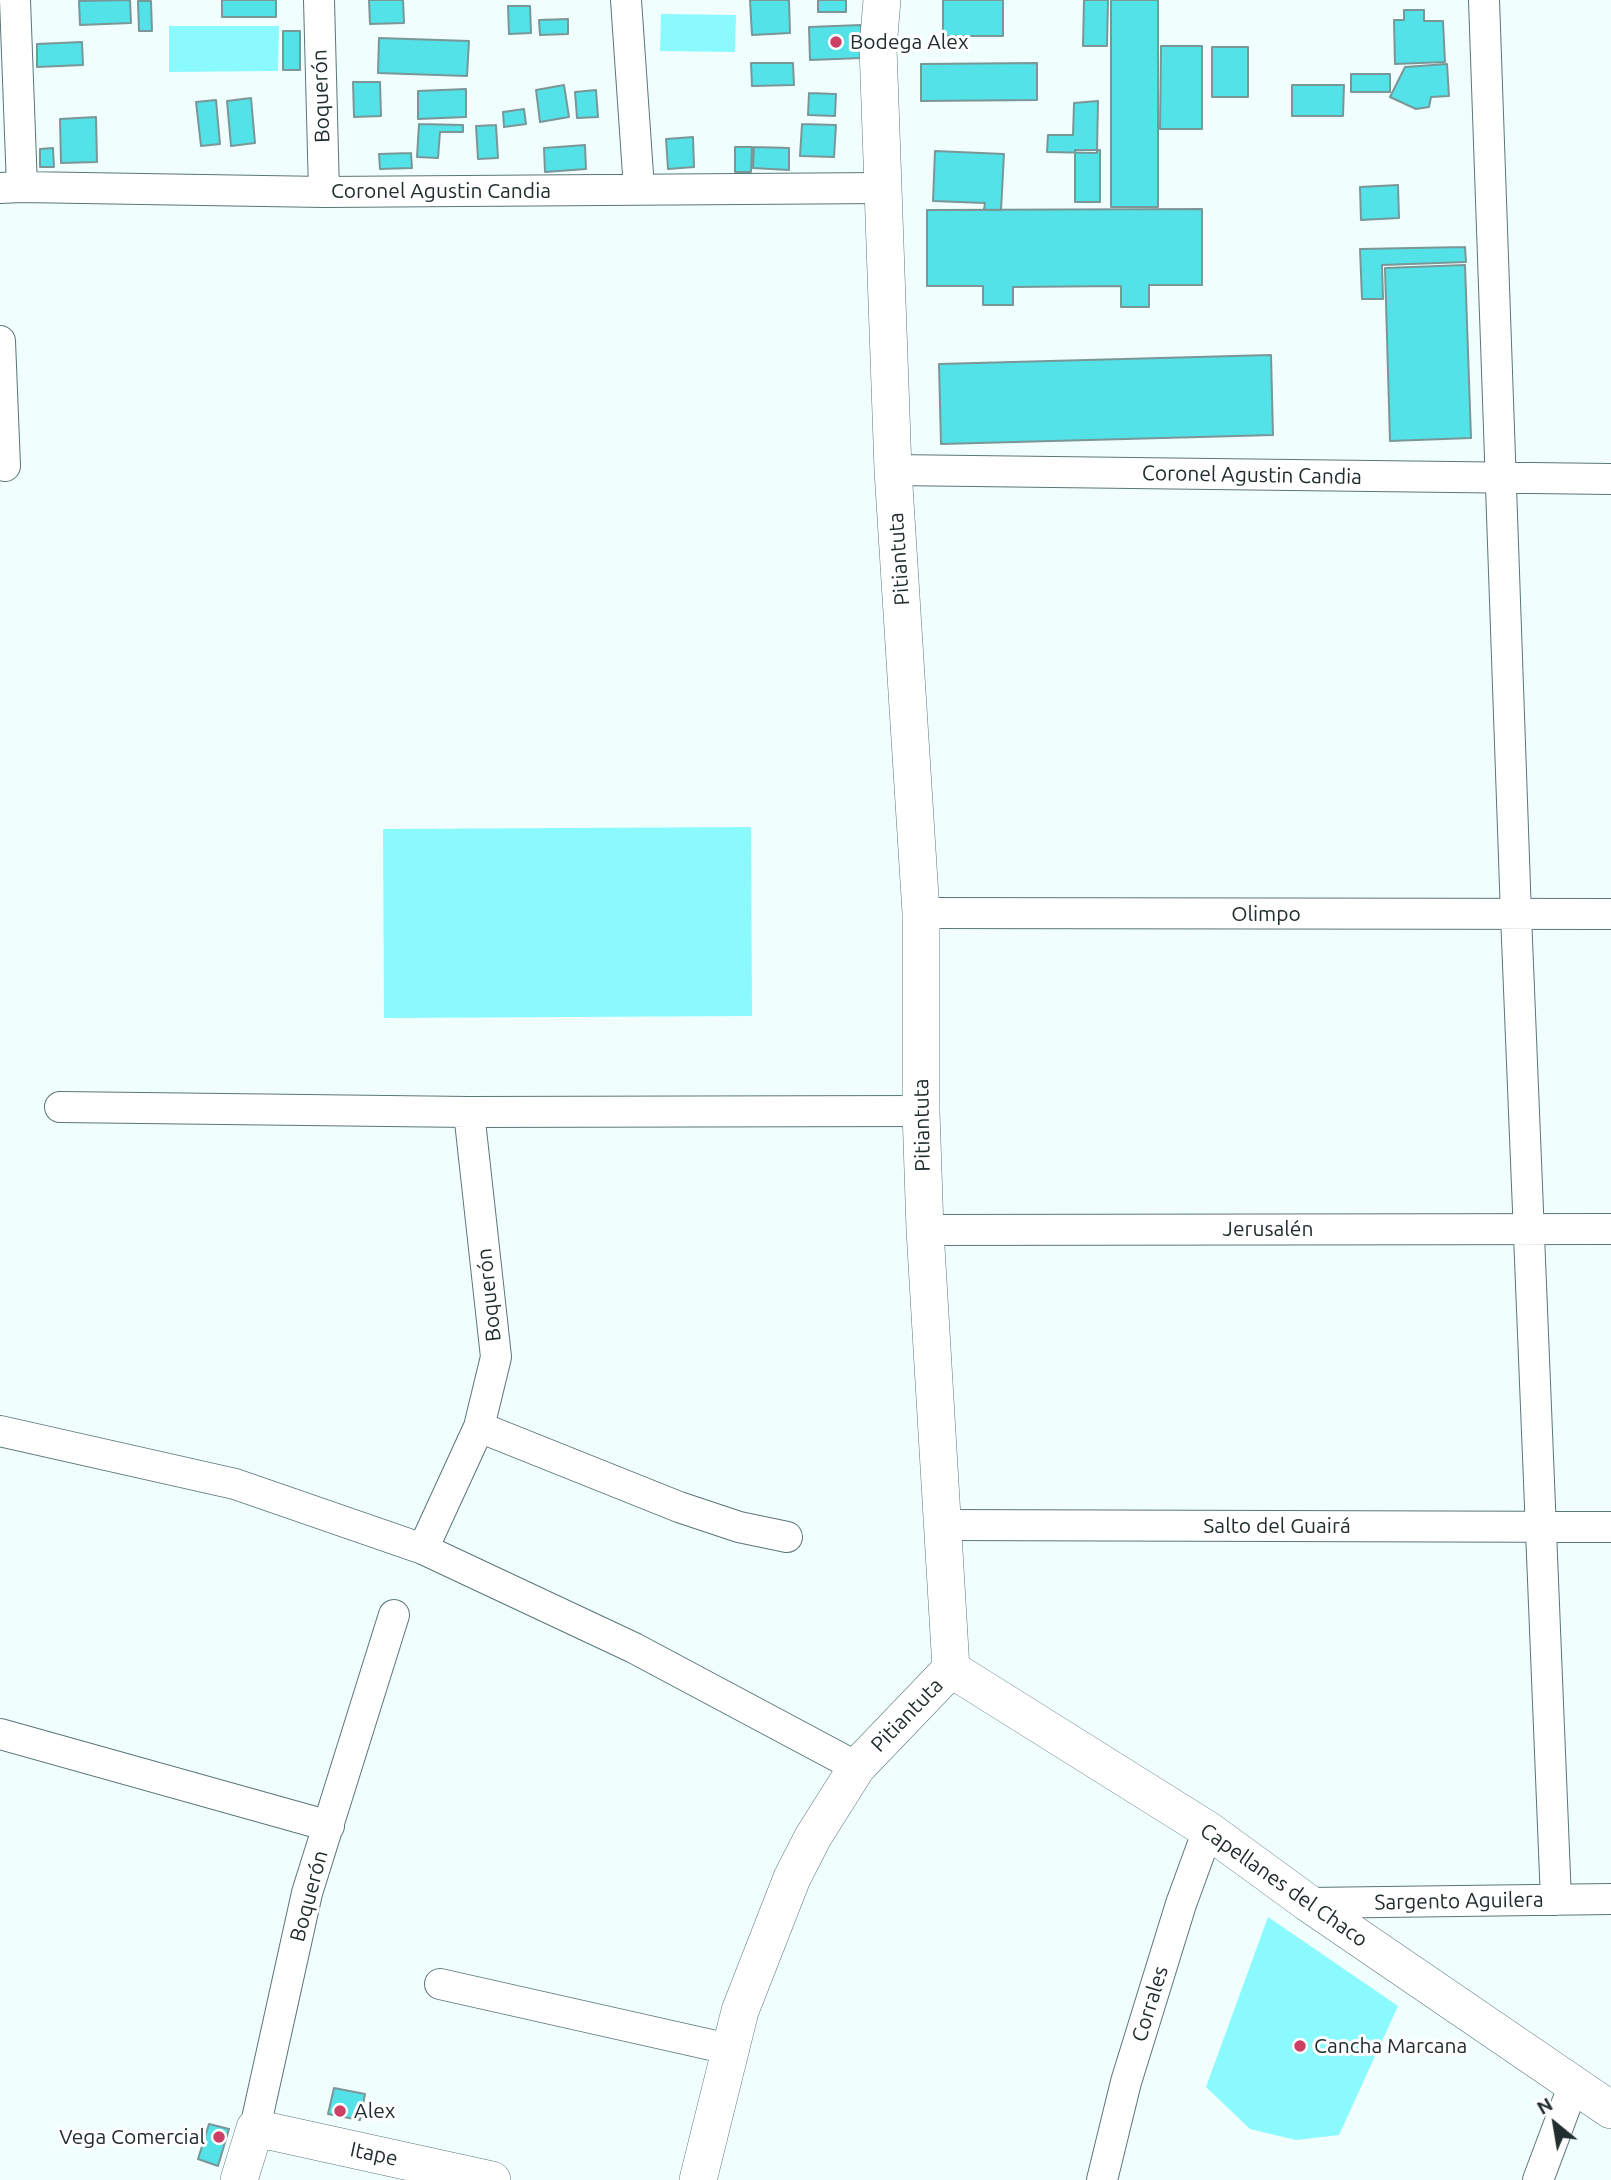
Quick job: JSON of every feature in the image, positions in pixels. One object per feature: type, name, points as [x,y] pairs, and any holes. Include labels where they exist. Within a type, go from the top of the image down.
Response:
[{"type":"street","points":[[11,187],[15,0]]},
{"type":"street","name":"Boquerón","points":[[318,0],[324,191]]},
{"type":"street","points":[[626,0],[639,189]]},
{"type":"street","name":"Pitiantuta","points":[[698,2180],[740,2011],[792,1878],[813,1837],[857,1768],[951,1669],[925,1230],[921,1111],[921,913],[893,470],[878,47],[882,0]]},
{"type":"street","points":[[1484,0],[1516,915],[1531,1229],[1556,1900]]},
{"type":"street","name":"Coronel Agustin Candia","points":[[11,187],[324,191],[883,187]]},
{"type":"street","points":[[0,341],[5,466]]},
{"type":"street","name":"Coronel Agustin Candia","points":[[893,470],[1611,479]]},
{"type":"street","name":"Olimpo","points":[[921,913],[1611,914]]},
{"type":"street","points":[[60,1107],[470,1112],[921,1111]]},
{"type":"street","name":"Boquerón","points":[[423,1549],[479,1427],[496,1357],[470,1112]]},
{"type":"street","name":"Jerusalén","points":[[925,1230],[1611,1229]]},
{"type":"street","points":[[479,1427],[680,1507],[739,1527],[788,1538]]},
{"type":"street","points":[[0,1431],[235,1484],[423,1549],[634,1648],[857,1768]]},
{"type":"street","name":"Salto del Guairá","points":[[942,1525],[1611,1527]]},
{"type":"street","name":"Boquerón","points":[[239,2180],[256,2128],[307,1893],[394,1615]]},
{"type":"street","name":"Capellanes del Chaco","points":[[951,1669],[1208,1830],[1308,1903],[1611,2110]]},
{"type":"street","points":[[0,1734],[329,1826]]},
{"type":"street","name":"Corrales","points":[[1102,2180],[1130,2069],[1181,1904],[1208,1830]]},
{"type":"street","name":"Sargento Aguilera","points":[[1308,1903],[1611,1899]]},
{"type":"street","points":[[440,1984],[729,2049]]},
{"type":"street","points":[[1538,2180],[1574,2084]]},
{"type":"street","name":"Itape","points":[[256,2128],[492,2180]]},
{"type":"shaded area","points":[[661,14],[736,15],[735,52],[660,51]]},
{"type":"shaded area","points":[[169,26],[279,26],[278,71],[169,72]]},
{"type":"shaded area","points":[[751,827],[752,1016],[384,1018],[383,829]]},
{"type":"shaded area","name":"Cancha Marcana","points":[[1268,1917],[1398,2006],[1339,2135],[1296,2140],[1250,2129],[1206,2087]]},
{"type":"building","points":[[130,0],[131,23],[80,25],[79,1]]},
{"type":"building","points":[[222,0],[276,0],[276,17],[222,17]]},
{"type":"building","points":[[369,0],[403,0],[404,23],[370,24]]},
{"type":"building","points":[[750,0],[789,0],[790,33],[752,35]]},
{"type":"building","points":[[818,0],[846,0],[846,12],[818,12]]},
{"type":"building","points":[[943,0],[1003,0],[1003,36],[943,36]]},
{"type":"building","points":[[1084,0],[1108,0],[1107,46],[1083,46]]},
{"type":"building","points":[[1111,0],[1158,0],[1158,207],[1111,207]]},
{"type":"building","points":[[138,1],[151,1],[152,31],[139,31]]},
{"type":"building","points":[[508,6],[530,6],[531,33],[509,34]]},
{"type":"building","points":[[1404,10],[1424,10],[1424,21],[1443,21],[1445,62],[1395,64],[1394,20],[1404,20]]},
{"type":"building","points":[[568,19],[568,34],[540,35],[539,20]]},
{"type":"building","name":"Bodega Alex","points":[[861,25],[862,58],[810,60],[809,27]]},
{"type":"building","points":[[283,31],[300,31],[300,70],[283,70]]},
{"type":"building","points":[[379,38],[469,41],[467,76],[378,73]]},
{"type":"building","points":[[82,42],[83,65],[37,67],[37,44]]},
{"type":"building","points":[[1161,46],[1202,46],[1202,129],[1160,129]]},
{"type":"building","points":[[1212,47],[1248,47],[1248,97],[1212,97]]},
{"type":"building","points":[[751,63],[793,63],[794,85],[752,86]]},
{"type":"building","points":[[1037,63],[1037,100],[921,101],[921,64]]},
{"type":"building","points":[[1447,64],[1449,96],[1431,97],[1429,107],[1416,109],[1390,97],[1405,67]]},
{"type":"building","points":[[1351,74],[1390,74],[1390,92],[1351,92]]},
{"type":"building","points":[[353,82],[380,82],[381,116],[354,117]]},
{"type":"building","points":[[564,85],[569,117],[540,122],[536,90]]},
{"type":"building","points":[[1292,85],[1344,85],[1343,116],[1292,116]]},
{"type":"building","points":[[466,89],[466,117],[418,119],[418,91]]},
{"type":"building","points":[[596,90],[598,117],[577,118],[575,92]]},
{"type":"building","points":[[809,93],[836,94],[835,116],[808,115]]},
{"type":"building","points":[[251,98],[255,143],[231,146],[227,101]]},
{"type":"building","points":[[216,100],[220,144],[201,146],[196,102]]},
{"type":"building","points":[[1098,101],[1097,153],[1047,152],[1048,135],[1073,135],[1074,103]]},
{"type":"building","points":[[524,109],[526,124],[504,127],[503,112]]},
{"type":"building","points":[[96,117],[97,162],[61,163],[60,119]]},
{"type":"building","points":[[419,124],[463,125],[463,132],[440,132],[438,158],[417,157]]},
{"type":"building","points":[[802,124],[836,125],[834,157],[800,156]]},
{"type":"building","points":[[496,125],[498,158],[478,159],[476,126]]},
{"type":"building","points":[[693,137],[694,167],[668,169],[666,139]]},
{"type":"building","points":[[585,145],[586,169],[545,172],[544,148]]},
{"type":"building","points":[[735,147],[752,147],[751,172],[735,172]]},
{"type":"building","points":[[754,147],[789,148],[789,170],[753,168]]},
{"type":"building","points":[[53,148],[54,167],[40,167],[40,149]]},
{"type":"building","points":[[1075,150],[1100,150],[1100,202],[1075,202]]},
{"type":"building","points":[[935,151],[1004,154],[1001,210],[984,210],[985,203],[933,201]]},
{"type":"building","points":[[411,153],[412,168],[380,169],[379,154]]},
{"type":"building","points":[[1398,185],[1399,218],[1361,220],[1360,187]]},
{"type":"building","points":[[1202,209],[1202,285],[1149,285],[1149,307],[1121,307],[1121,286],[1013,287],[1013,305],[983,305],[983,286],[927,286],[927,210]]},
{"type":"building","points":[[1465,247],[1466,262],[1382,265],[1383,299],[1362,299],[1360,249]]},
{"type":"building","points":[[1465,265],[1471,438],[1390,441],[1385,268]]},
{"type":"building","points":[[1271,355],[1273,435],[941,444],[939,364]]},
{"type":"building","points":[[334,2088],[365,2094],[360,2120],[328,2114]]},
{"type":"building","points":[[209,2124],[229,2129],[218,2166],[198,2159]]},
{"type":"place","name":"Bodega Alex","points":[[836,42]]},
{"type":"place","name":"Cancha Marcana","points":[[1300,2046]]},
{"type":"place","name":"Alex","points":[[340,2111]]},
{"type":"place","name":"Vega Comercial","points":[[219,2137]]}]
